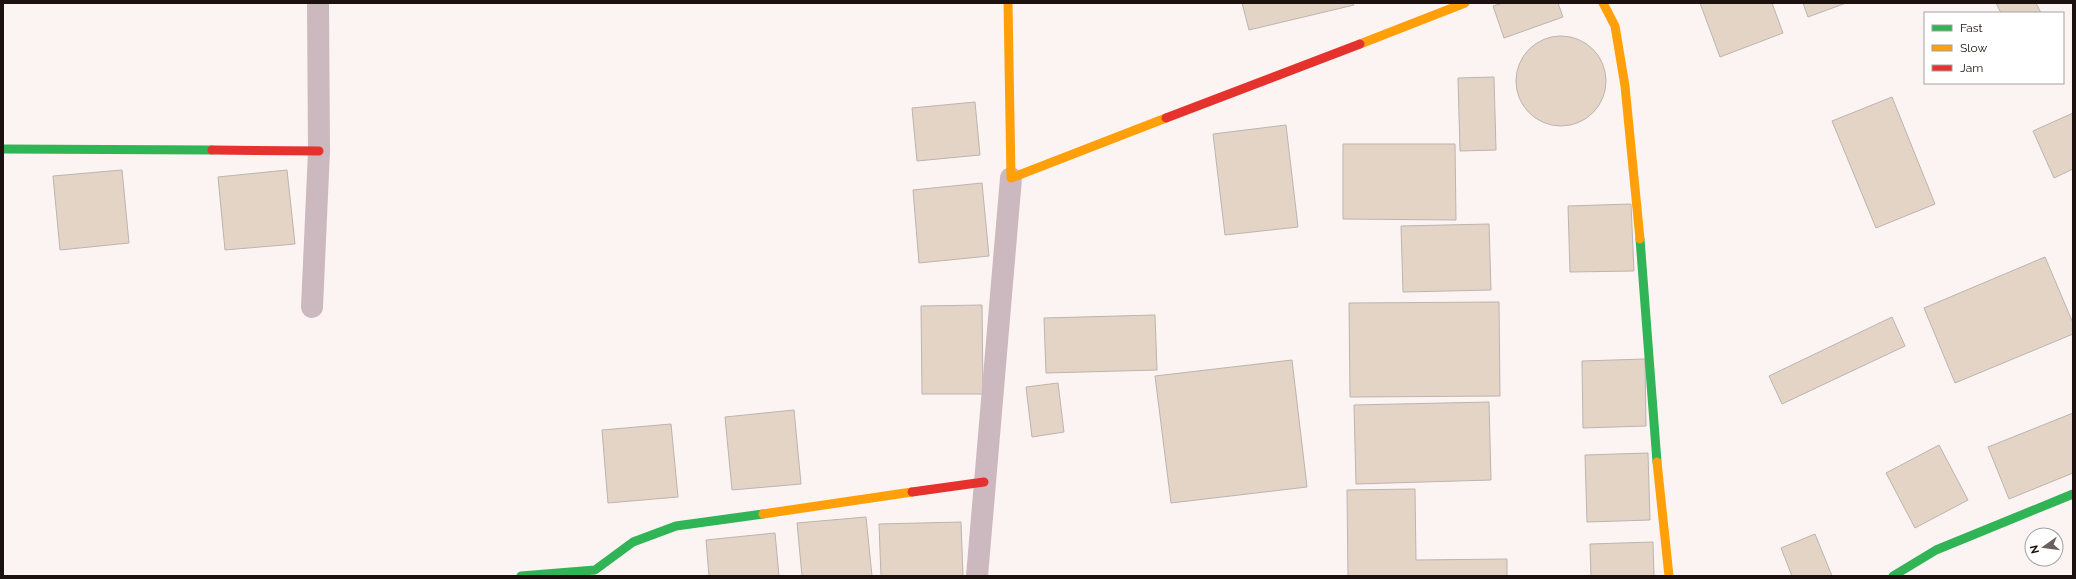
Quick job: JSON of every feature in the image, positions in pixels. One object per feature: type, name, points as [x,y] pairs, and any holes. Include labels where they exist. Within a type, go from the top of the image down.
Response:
[{"type":"street","points":[[312,307],[319,151],[318,3]]},
{"type":"street","points":[[977,576],[1011,178],[1008,3]]},
{"type":"street","points":[[1011,178],[1466,3]]},
{"type":"street","points":[[1603,3],[1615,26],[1625,86],[1639,224],[1656,453],[1669,576]]},
{"type":"street","points":[[3,149],[319,151]]},
{"type":"street","points":[[521,576],[595,570],[633,542],[676,526],[984,482]]},
{"type":"street","points":[[1893,576],[1936,550],[2073,494]]},
{"type":"building","points":[[1242,3],[1353,3],[1354,5],[1249,30]]},
{"type":"building","points":[[1503,3],[1558,3],[1563,17],[1504,38],[1493,6]]},
{"type":"building","points":[[1700,3],[1772,3],[1783,33],[1720,57]]},
{"type":"building","points":[[1803,3],[1846,3],[1808,17]]},
{"type":"building","points":[[1996,3],[2036,3],[2040,12],[2000,12]]},
{"type":"building","points":[[1561,36],[1578,40],[1593,49],[1602,64],[1606,81],[1602,98],[1593,113],[1578,122],[1561,126],[1544,122],[1529,113],[1520,98],[1516,81],[1520,64],[1529,49],[1544,40]]},
{"type":"building","points":[[1494,77],[1496,150],[1460,151],[1458,78]]},
{"type":"building","points":[[1892,97],[1935,204],[1876,228],[1832,121]]},
{"type":"building","points":[[975,102],[980,155],[917,161],[912,108]]},
{"type":"building","points":[[2073,113],[2073,169],[2054,178],[2033,131]]},
{"type":"building","points":[[1286,125],[1298,227],[1225,235],[1213,134]]},
{"type":"building","points":[[1343,144],[1455,144],[1456,220],[1343,219]]},
{"type":"building","points":[[122,170],[129,243],[60,250],[53,176]]},
{"type":"building","points":[[287,170],[295,244],[225,250],[218,177]]},
{"type":"building","points":[[982,183],[989,256],[919,263],[913,190]]},
{"type":"building","points":[[1631,204],[1634,271],[1570,272],[1568,206]]},
{"type":"building","points":[[1489,224],[1491,290],[1403,292],[1401,226]]},
{"type":"building","points":[[2045,257],[2073,323],[2073,334],[1955,383],[1924,308]]},
{"type":"building","points":[[1499,302],[1500,396],[1350,397],[1349,303]]},
{"type":"building","points":[[982,305],[983,394],[922,394],[921,306]]},
{"type":"building","points":[[1155,315],[1157,370],[1046,373],[1044,318]]},
{"type":"building","points":[[1892,317],[1905,346],[1782,404],[1769,376]]},
{"type":"building","points":[[1645,359],[1646,426],[1583,428],[1582,361]]},
{"type":"building","points":[[1292,360],[1307,487],[1171,503],[1155,376]]},
{"type":"building","points":[[1058,383],[1064,432],[1032,437],[1026,387]]},
{"type":"building","points":[[1489,402],[1491,480],[1356,484],[1354,405]]},
{"type":"building","points":[[794,410],[801,484],[732,490],[725,417]]},
{"type":"building","points":[[2073,413],[2073,473],[2009,499],[1988,447]]},
{"type":"building","points":[[671,424],[678,497],[608,503],[602,430]]},
{"type":"building","points":[[1939,445],[1968,500],[1915,528],[1886,473]]},
{"type":"building","points":[[1648,453],[1650,520],[1587,522],[1585,455]]},
{"type":"building","points":[[1415,489],[1416,560],[1507,559],[1507,576],[1348,576],[1347,490]]},
{"type":"building","points":[[866,517],[872,576],[802,576],[797,523]]},
{"type":"building","points":[[961,522],[963,576],[881,576],[879,524]]},
{"type":"building","points":[[775,533],[779,576],[709,576],[706,540]]},
{"type":"building","points":[[1815,534],[1832,576],[1792,576],[1781,548]]},
{"type":"building","points":[[1653,542],[1654,576],[1591,576],[1590,544]]},
{"type":"traffic: fast","points":[[3,149],[212,150]]},
{"type":"traffic: fast","points":[[1640,239],[1657,462]]},
{"type":"traffic: fast","points":[[1893,576],[1936,550],[2073,494]]},
{"type":"traffic: fast","points":[[521,576],[595,570],[633,542],[676,526],[763,514]]},
{"type":"traffic: slow","points":[[1008,3],[1011,178],[1166,118]]},
{"type":"traffic: slow","points":[[1360,44],[1465,3]]},
{"type":"traffic: slow","points":[[1603,3],[1615,26],[1625,86],[1640,239]]},
{"type":"traffic: slow","points":[[1657,462],[1669,576]]},
{"type":"traffic: slow","points":[[763,514],[912,492]]},
{"type":"traffic: jam","points":[[1166,118],[1360,44]]},
{"type":"traffic: jam","points":[[212,150],[319,151]]},
{"type":"traffic: jam","points":[[912,492],[984,482]]}]
